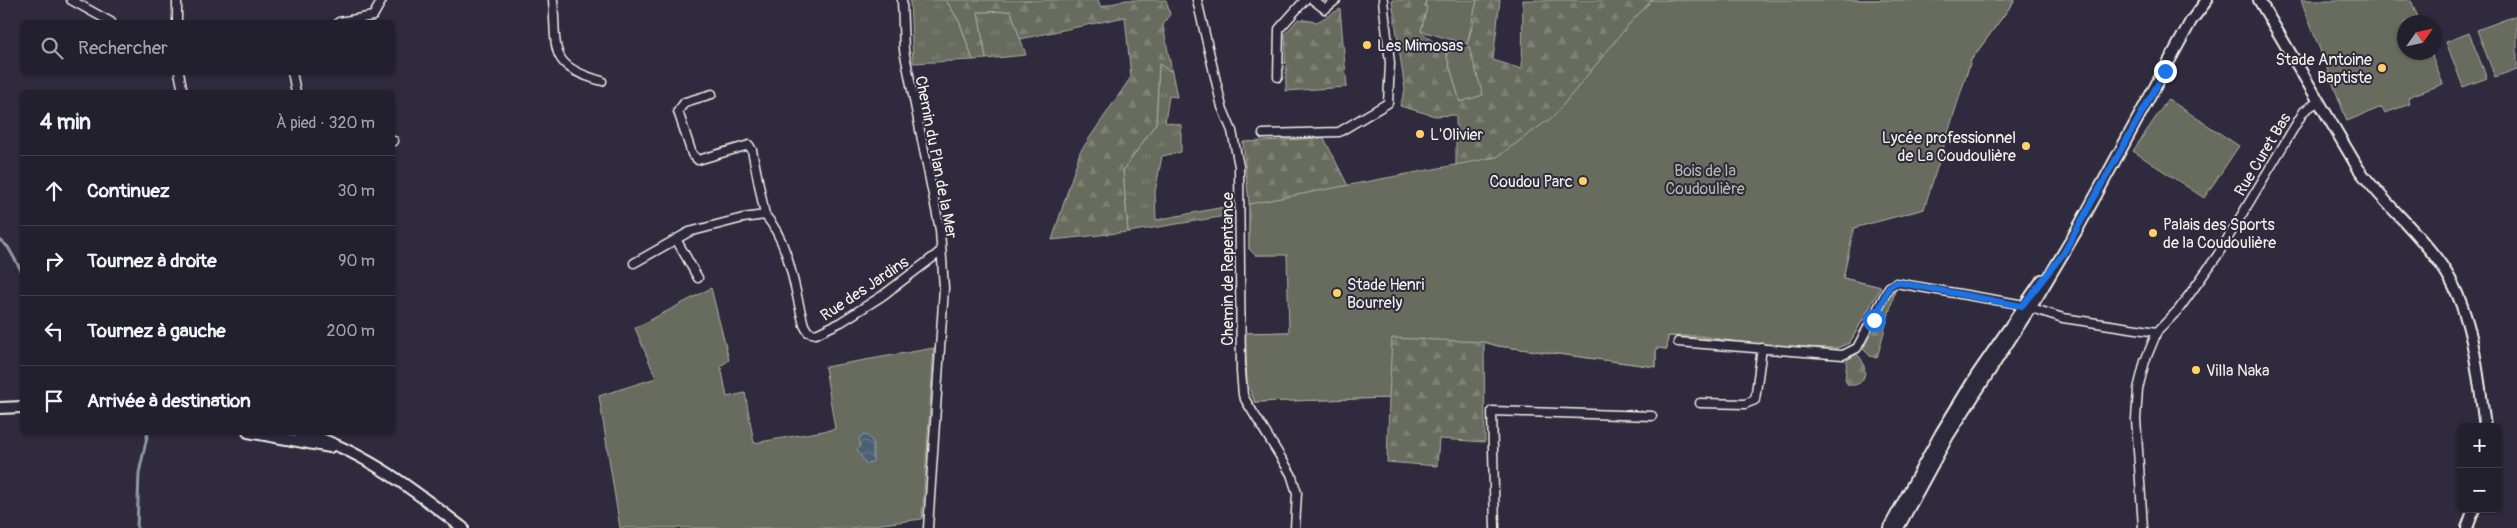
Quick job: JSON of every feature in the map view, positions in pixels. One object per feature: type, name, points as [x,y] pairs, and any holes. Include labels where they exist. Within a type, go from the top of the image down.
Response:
[{"type":"street","points":[[71,0],[107,20]]},
{"type":"street","points":[[177,20],[178,0]]},
{"type":"street","points":[[350,20],[372,16],[382,0]]},
{"type":"street","points":[[554,0],[557,55],[565,66],[580,75],[602,81]]},
{"type":"street","name":"Chemin du Plan de la Mer","points":[[902,0],[904,50],[940,230],[940,252],[944,288],[928,528]]},
{"type":"street","name":"Chemin de Repentance","points":[[1197,0],[1222,107],[1232,132],[1239,166],[1241,372],[1243,395],[1291,474],[1297,493],[1295,528]]},
{"type":"street","points":[[1278,77],[1279,29],[1304,0]]},
{"type":"street","points":[[1313,0],[1325,9],[1336,0]]},
{"type":"street","points":[[1263,134],[1339,132],[1388,103],[1390,63],[1383,0]]},
{"type":"street","points":[[2195,15],[2198,0]]},
{"type":"street","points":[[1890,528],[1941,433],[2063,254],[2195,15],[2207,0]]},
{"type":"street","points":[[2260,0],[2345,148],[2375,192],[2427,248],[2442,267],[2452,285],[2465,318],[2477,368],[2484,423]]},
{"type":"street","points":[[180,75],[183,90]]},
{"type":"street","points":[[293,75],[296,90]]},
{"type":"street","points":[[634,263],[689,232],[743,218],[765,215],[752,150],[749,145],[698,160],[692,154],[678,111],[685,102],[712,94]]},
{"type":"street","name":"Rue Curet Bas","points":[[2143,528],[2136,419],[2138,389],[2141,373],[2157,332],[2179,308],[2217,256],[2304,111],[2319,100]]},
{"type":"street","name":"Rue des Jardins","points":[[765,215],[774,226],[786,254],[804,325],[808,332],[816,334],[840,322],[882,296],[940,252]]},
{"type":"street","points":[[676,239],[698,278]]},
{"type":"street","points":[[1678,342],[1837,356],[1847,354],[1857,348],[1889,287],[1896,282],[2026,307],[2063,318],[2157,332]]},
{"type":"street","points":[[1898,528],[1948,436],[2026,307]]},
{"type":"street","points":[[1700,403],[1749,403],[1755,400],[1762,348]]},
{"type":"street","points":[[0,408],[20,407]]},
{"type":"street","points":[[1495,528],[1492,411],[1652,416]]},
{"type":"street","points":[[301,435],[362,456],[396,477],[463,528]]},
{"type":"street","points":[[2467,528],[2473,513]]},
{"type":"green space","points":[[910,0],[946,0],[960,23],[973,60],[913,63]]},
{"type":"green space","points":[[946,0],[1098,0],[1101,7],[1126,0],[1166,0],[1170,14],[1163,25],[1172,72],[1159,64],[1156,123],[1123,171],[1128,232],[1052,240],[1080,152],[1131,77],[1125,17],[1020,39],[1011,11],[978,12],[986,59],[973,60],[960,23]]},
{"type":"green space","name":"Bois de la Coudoulière","points":[[1392,0],[1426,0],[1425,6],[1428,7],[1421,31],[1446,53],[1460,101],[1469,47],[1467,44],[1474,21],[1471,20],[1477,0],[1500,0],[1493,60],[1522,69],[1523,0],[2015,0],[1971,60],[1964,82],[1908,175],[1924,209],[1854,227],[1832,162],[1849,250],[1843,278],[1881,287],[1849,343],[1837,348],[1668,336],[1667,349],[1656,348],[1656,367],[1498,346],[1484,342],[1485,442],[1439,439],[1437,466],[1387,462],[1389,398],[1255,402],[1247,383],[1245,333],[1388,330],[1386,253],[1255,255],[1249,249],[1249,204],[1243,142],[1324,138],[1348,186],[1456,166],[1456,115],[1435,116],[1400,106],[1405,90]]},
{"type":"green space","points":[[1426,0],[1477,0],[1467,44],[1421,31],[1427,7],[1425,6]]},
{"type":"green space","name":"Bois de la Coudoulière","points":[[1652,0],[2015,0],[1971,60],[1924,209],[1854,228],[1843,278],[1881,287],[1849,343],[1837,348],[1767,346],[1699,336],[1668,336],[1667,349],[1656,348],[1656,367],[1498,346],[1484,342],[1392,338],[1389,398],[1255,402],[1247,383],[1245,333],[1289,332],[1287,255],[1255,255],[1249,249],[1249,204],[1497,157],[1554,116],[1630,23]]},
{"type":"green space","name":"Stade Antoine Baptiste","points":[[2301,0],[2411,0],[2417,15],[2397,15],[2397,60],[2434,60],[2443,84],[2408,97],[2410,104],[2385,113],[2382,107],[2347,121]]},
{"type":"green space","points":[[1340,9],[1347,87],[1286,91],[1285,34],[1298,19],[1317,22]]},
{"type":"green space","points":[[1011,11],[1026,55],[986,59],[978,12]]},
{"type":"green space","points":[[2517,15],[2517,69],[2495,77],[2477,30]]},
{"type":"green space","points":[[2469,33],[2487,78],[2463,87],[2446,42]]},
{"type":"green space","points":[[1469,47],[1483,95],[1460,102],[1446,53]]},
{"type":"green space","points":[[1159,63],[1172,72],[1177,97],[1169,96],[1165,122],[1181,125],[1181,152],[1162,156],[1155,192],[1156,220],[1224,207],[1226,216],[1128,232],[1123,171],[1156,123]]},
{"type":"green space","points":[[2168,99],[2239,146],[2204,198],[2133,151]]},
{"type":"green space","points":[[1896,287],[1877,358],[1870,356],[1863,349],[1893,288]]},
{"type":"green space","points":[[711,288],[729,360],[721,366],[727,397],[745,393],[754,443],[835,429],[825,367],[934,348],[922,519],[851,528],[620,528],[599,396],[656,378],[635,328]]},
{"type":"green space","points":[[1857,354],[1865,369],[1865,375],[1860,383],[1848,385],[1845,380],[1847,360]]},
{"type":"water","points":[[863,435],[868,436],[873,442],[873,461],[866,464],[857,450],[860,447],[859,438]]},
{"type":"waterway","points":[[0,240],[8,247],[20,268]]},
{"type":"waterway","points":[[137,528],[139,473],[147,435]]},
{"type":"place","name":"Les Mimosas","points":[[1367,45]]},
{"type":"place","name":"Stade Antoine Baptiste","points":[[2382,68]]},
{"type":"place","name":"L'Olivier","points":[[1420,134]]},
{"type":"place","name":"Lycée professionnel de La Coudoulière","points":[[2026,146]]},
{"type":"place","name":"Coudou Parc","points":[[1583,181]]},
{"type":"place","name":"Palais des Sports de la Coudoulière","points":[[2153,233]]},
{"type":"place","name":"Stade Henri Bourrely","points":[[1337,293]]},
{"type":"place","name":"Villa Naka","points":[[2196,370]]},
{"type":"route","points":[[1874,320],[1889,287],[1892,283],[1896,282],[2022,306],[2063,254],[2165,71]]}]
